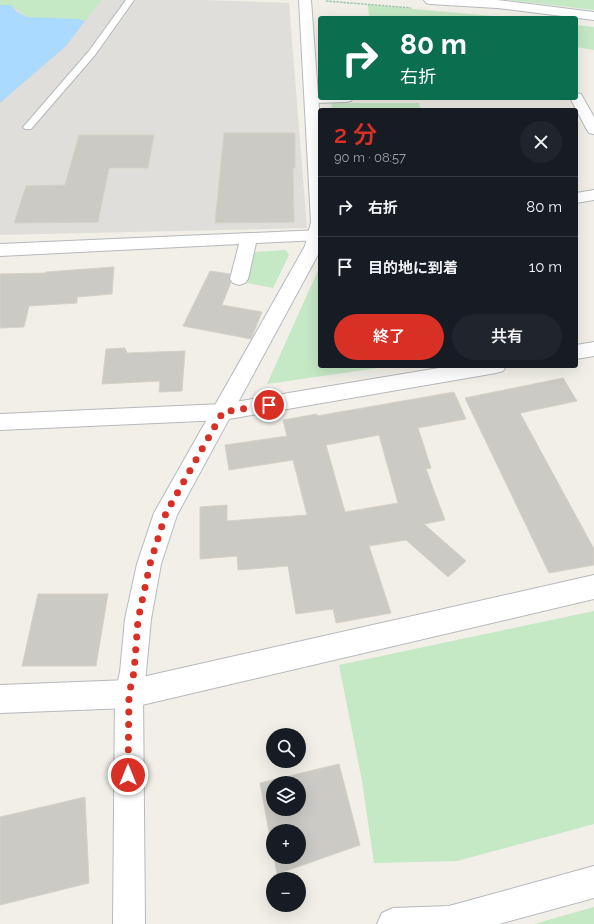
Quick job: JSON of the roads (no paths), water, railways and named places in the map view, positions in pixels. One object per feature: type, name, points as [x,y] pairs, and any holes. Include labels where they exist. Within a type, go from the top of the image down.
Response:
[{"type":"street","points":[[305,0],[318,204]]},
{"type":"street","points":[[430,0],[497,4],[594,16]]},
{"type":"street","points":[[312,99],[318,99]]},
{"type":"street","points":[[578,100],[594,130]]},
{"type":"street","points":[[578,198],[594,195]]},
{"type":"street","points":[[0,250],[318,235]]},
{"type":"street","points":[[128,924],[129,694],[134,672],[138,620],[150,564],[166,513],[318,237]]},
{"type":"street","points":[[239,279],[249,239]]},
{"type":"street","points":[[578,352],[594,349]]},
{"type":"street","points":[[0,422],[223,412],[484,368]]},
{"type":"street","points":[[0,699],[129,694],[594,587]]},
{"type":"street","points":[[393,924],[450,922],[594,882]]},
{"type":"lane","points":[[28,127],[92,53],[130,0]]},
{"type":"water","points":[[0,5],[11,5],[17,12],[27,17],[79,19],[85,21],[66,46],[0,103]]}]
